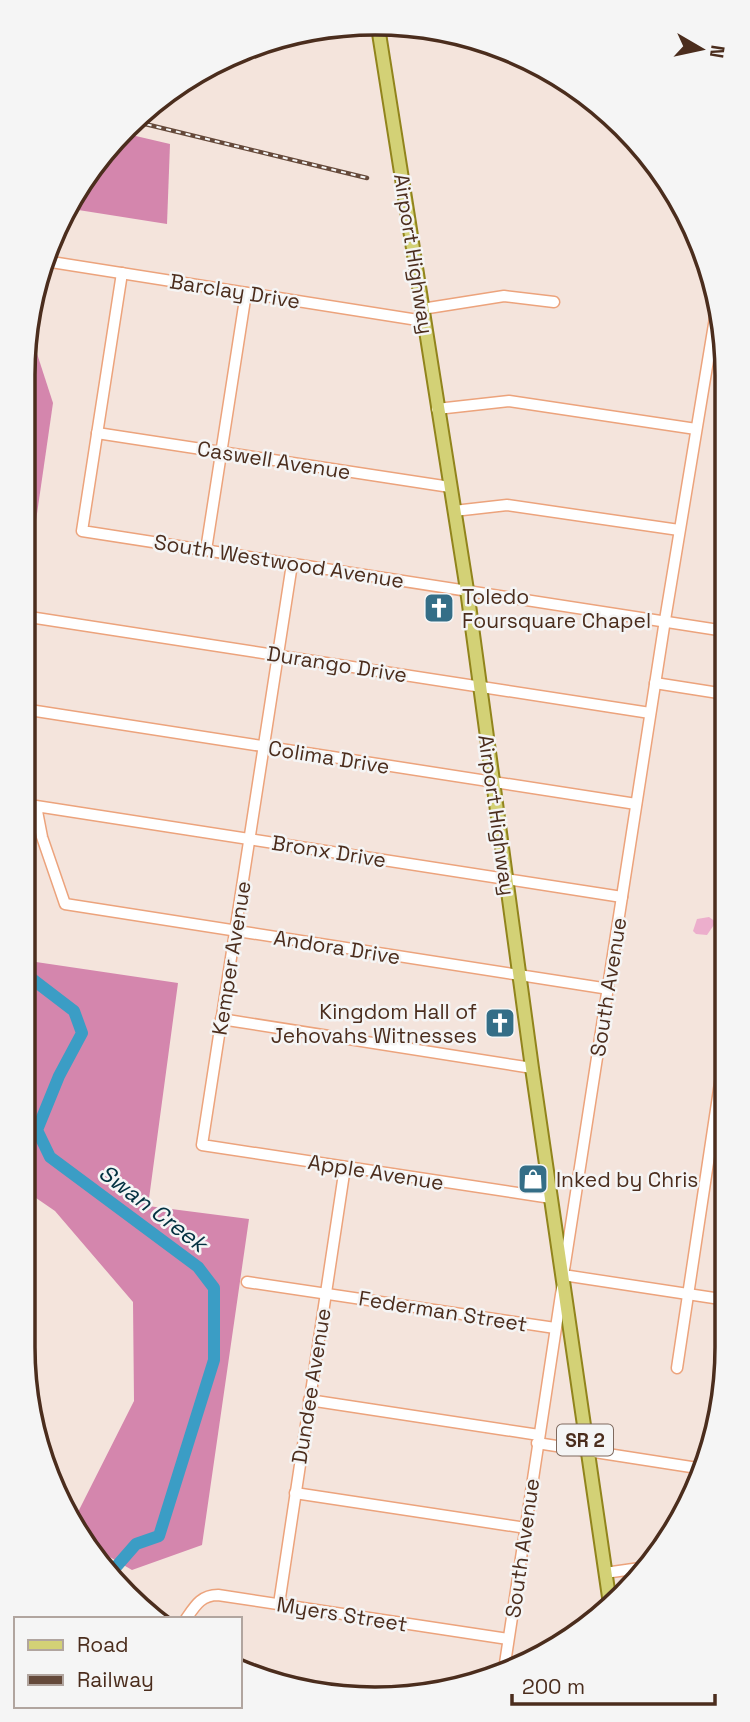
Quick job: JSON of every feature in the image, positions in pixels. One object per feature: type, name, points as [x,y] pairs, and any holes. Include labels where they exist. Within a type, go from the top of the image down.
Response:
[{"type":"main road","name":"Airport Highway","points":[[379,35],[467,590],[532,1068],[608,1594]]},
{"type":"street","name":"Barclay Drive","points":[[54,262],[246,293],[423,315],[504,296],[554,302]]},
{"type":"street","points":[[97,433],[122,273]]},
{"type":"street","points":[[206,550],[246,293]]},
{"type":"street","name":"South Avenue","points":[[505,1661],[664,620],[712,334]]},
{"type":"street","points":[[437,409],[509,401],[696,429]]},
{"type":"street","name":"Caswell Avenue","points":[[97,433],[450,487]]},
{"type":"street","name":"South Westwood Avenue","points":[[97,433],[82,531],[715,629]]},
{"type":"street","points":[[454,511],[507,505],[679,530]]},
{"type":"street","name":"Kemper Avenue","points":[[202,1145],[292,564]]},
{"type":"street","name":"Durango Drive","points":[[35,618],[650,713]]},
{"type":"street","points":[[655,683],[715,692]]},
{"type":"street","name":"Colima Drive","points":[[35,711],[636,804]]},
{"type":"street","name":"Bronx Drive","points":[[65,904],[42,837],[36,806],[622,897]]},
{"type":"street","name":"Andora Drive","points":[[65,904],[609,989]]},
{"type":"street","points":[[221,1019],[532,1068]]},
{"type":"street","points":[[677,1368],[715,1139]]},
{"type":"street","name":"Apple Avenue","points":[[202,1145],[551,1198]]},
{"type":"street","name":"Dundee Avenue","points":[[279,1604],[345,1167]]},
{"type":"street","points":[[564,1275],[715,1298]]},
{"type":"street","name":"Federman Street","points":[[247,1282],[555,1328]]},
{"type":"street","points":[[309,1400],[538,1439],[587,1451],[693,1467]]},
{"type":"street","points":[[295,1493],[526,1528]]},
{"type":"street","points":[[605,1573],[633,1569]]},
{"type":"street","name":"Myers Street","points":[[187,1617],[200,1600],[212,1595],[508,1639]]},
{"type":"shaded area","points":[[134,136],[170,144],[167,224],[78,210],[105,168]]},
{"type":"shaded area","points":[[36,351],[53,403],[35,527]]},
{"type":"shaded area","points":[[709,917],[715,921],[707,935],[693,931],[697,919]]},
{"type":"shaded area","points":[[35,959],[36,962],[178,983],[148,1206],[249,1219],[202,1545],[132,1570],[105,1554],[78,1512],[134,1401],[133,1302],[55,1211],[35,1197]]},
{"type":"waterway","name":"Swan Creek","points":[[35,981],[74,1011],[82,1033],[59,1076],[37,1130],[50,1157],[198,1267],[214,1288],[214,1360],[159,1536],[136,1544],[116,1567]]},
{"type":"railway","points":[[146,124],[367,178]]},
{"type":"place","name":"Toledo Foursquare Chapel","points":[[439,608]]},
{"type":"place","name":"Kingdom Hall of Jehovahs Witnesses","points":[[500,1023]]},
{"type":"place","name":"Inked by Chris","points":[[533,1179]]}]
